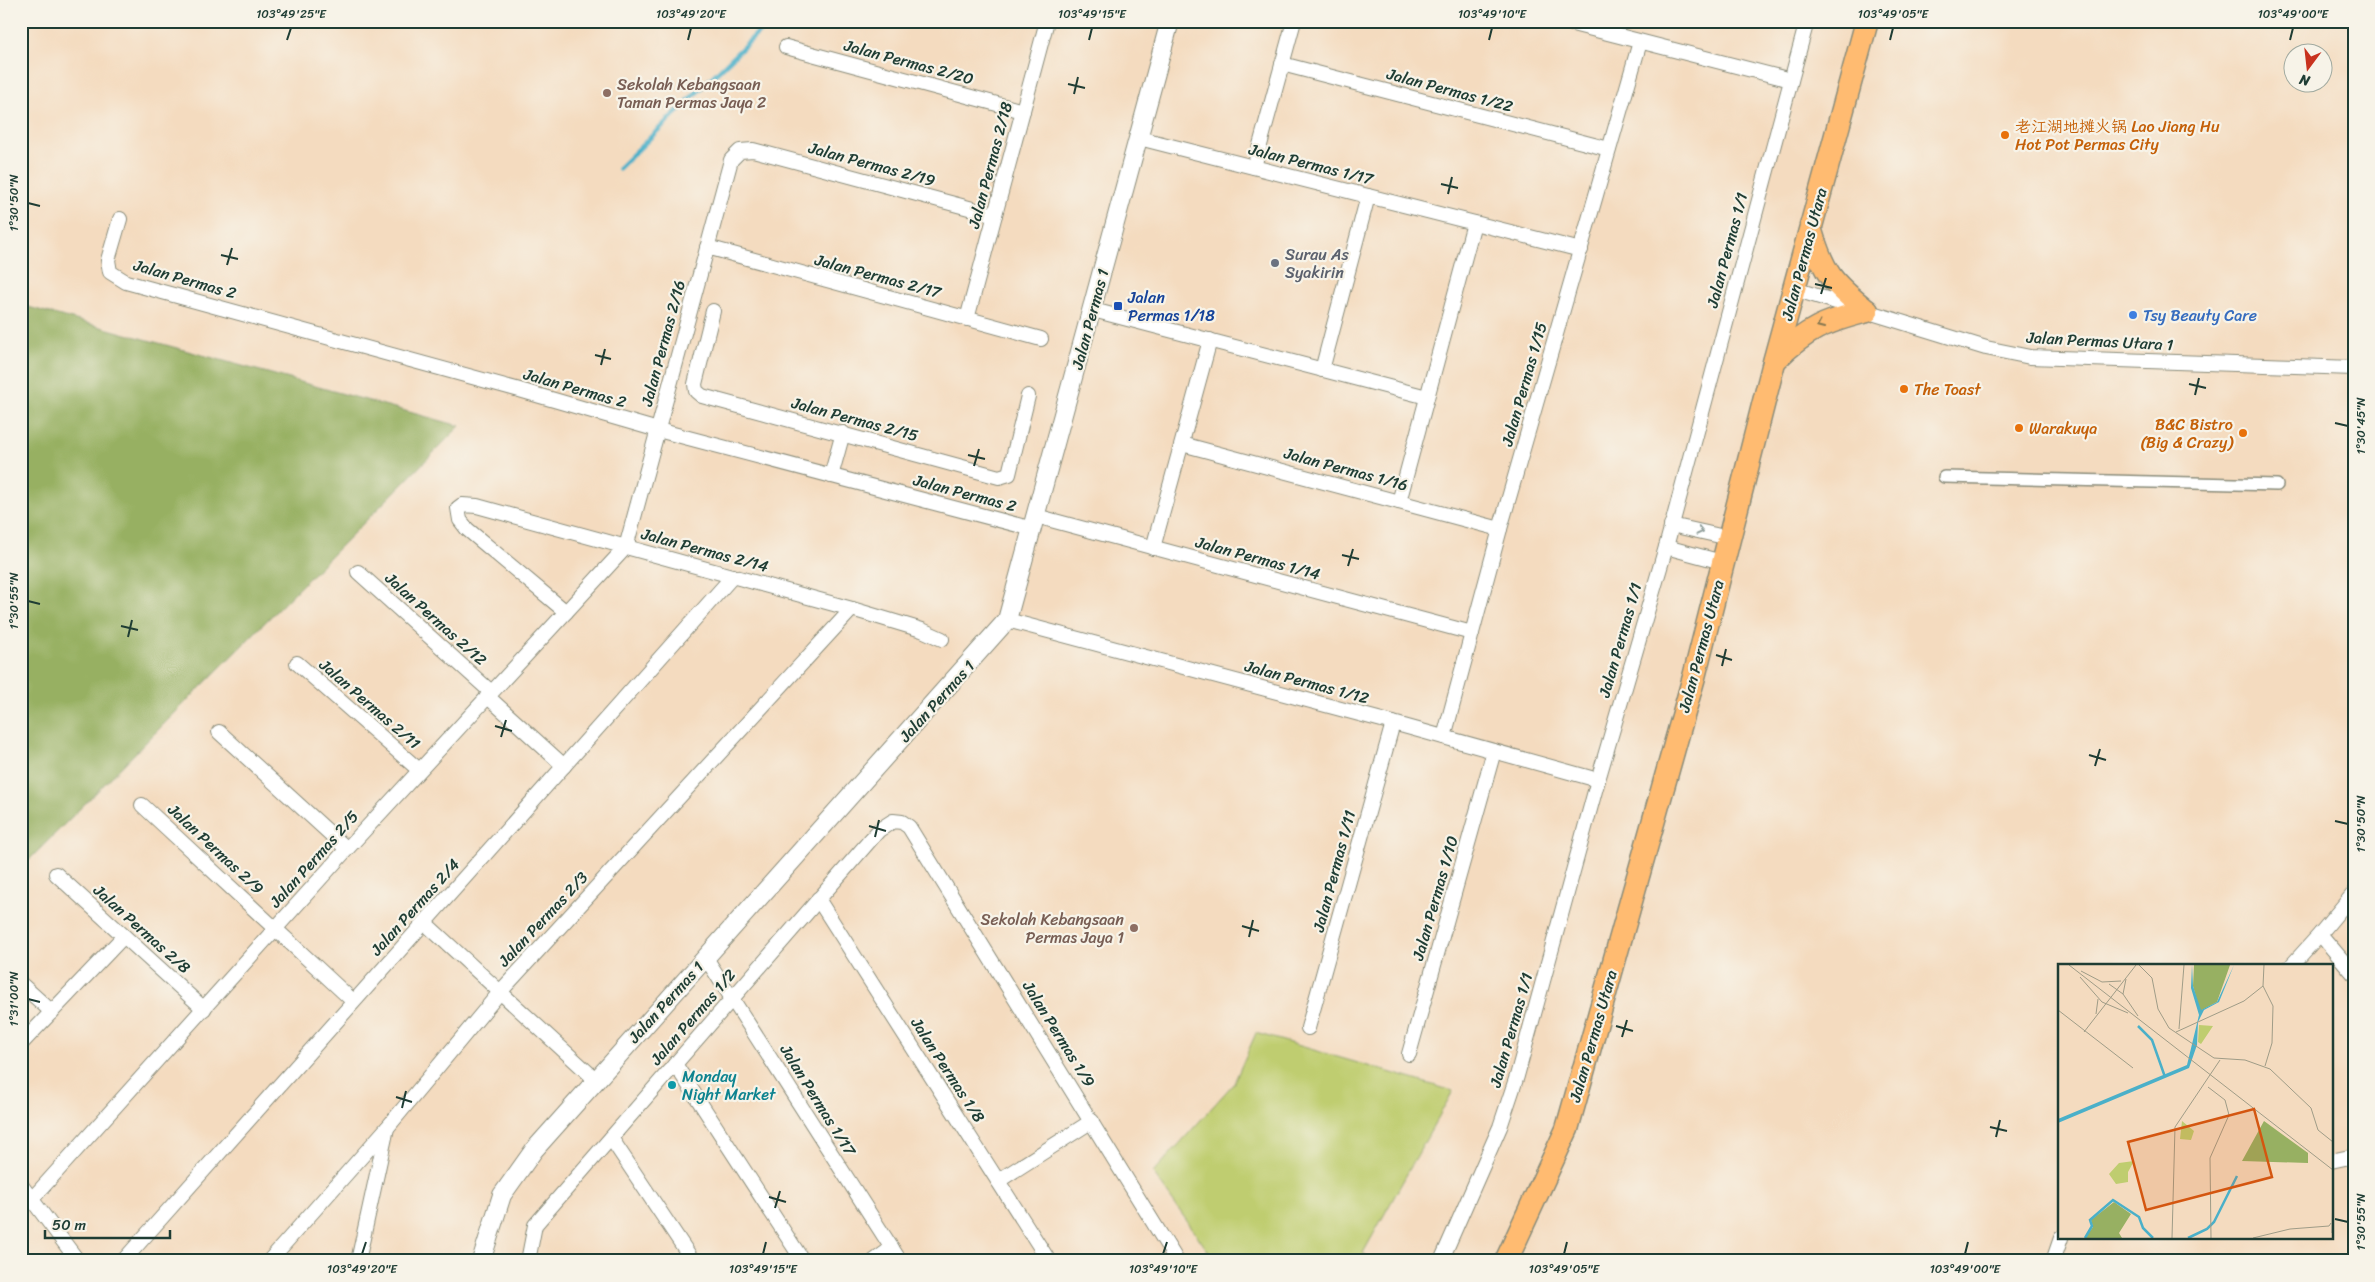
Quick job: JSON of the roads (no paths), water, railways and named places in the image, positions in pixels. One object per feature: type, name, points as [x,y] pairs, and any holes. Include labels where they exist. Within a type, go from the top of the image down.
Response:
[{"type":"main road","name":"Jalan Permas Utara","points":[[1506,1261],[1567,1129],[1694,677],[1774,362],[1867,21]]},
{"type":"main road","points":[[1810,231],[1826,273],[1840,290],[1867,311]]},
{"type":"main road","points":[[1774,362],[1796,340],[1812,329],[1832,320],[1867,311]]},
{"type":"street","name":"Jalan Permas 2/18","points":[[967,318],[1046,21]]},
{"type":"street","name":"Jalan Permas 1","points":[[481,1261],[494,1216],[507,1187],[534,1150],[1007,620],[1093,310],[1170,21]]},
{"type":"street","points":[[1254,167],[1294,21]]},
{"type":"street","points":[[1561,21],[1791,80]]},
{"type":"street","name":"Jalan Permas 1/1","points":[[1441,1261],[1503,1118],[1517,1076],[1598,780],[1666,547],[1807,21]]},
{"type":"street","name":"Jalan Permas 1/15","points":[[1444,737],[1500,529],[1640,42]]},
{"type":"street","name":"Jalan Permas 2/20","points":[[786,47],[1023,111]]},
{"type":"street","name":"Jalan Permas 1/22","points":[[1282,64],[1609,149]]},
{"type":"street","name":"Jalan Permas 1/17","points":[[1139,138],[1581,250]]},
{"type":"street","name":"Jalan Permas 2/19","points":[[740,151],[753,150],[995,215]]},
{"type":"street","name":"Jalan Permas 2/16","points":[[626,547],[731,160],[740,151]]},
{"type":"street","points":[[1322,370],[1368,196]]},
{"type":"street","name":"Jalan Permas 2","points":[[120,219],[108,260],[110,272],[126,282],[658,430],[831,476],[1034,522]]},
{"type":"street","points":[[1399,502],[1474,223]]},
{"type":"street","name":"Jalan Permas 2/17","points":[[707,247],[1041,339]]},
{"type":"street","name":"Jalan Permas Utara 1","points":[[1794,289],[1986,348],[2030,357],[2354,368]]},
{"type":"street","points":[[1093,310],[1427,397]]},
{"type":"street","name":"Jalan Permas 2/15","points":[[713,311],[695,384],[696,390],[702,396],[999,477],[1009,474],[1028,396]]},
{"type":"street","points":[[1152,548],[1210,340]]},
{"type":"street","points":[[831,476],[843,433]]},
{"type":"street","name":"Jalan Permas 1/16","points":[[1182,444],[1500,529]]},
{"type":"street","points":[[1944,477],[2277,485]]},
{"type":"street","name":"Jalan Permas 2/14","points":[[566,612],[467,529],[460,520],[458,508],[462,505],[478,506],[852,609],[922,630],[942,639]]},
{"type":"street","name":"Jalan Permas 1/14","points":[[1034,522],[1152,548],[1472,633]]},
{"type":"street","points":[[1672,525],[1729,538]]},
{"type":"street","name":"Jalan Permas 2/5","points":[[32,1199],[347,849],[626,547]]},
{"type":"street","points":[[1666,547],[1722,562]]},
{"type":"street","name":"Jalan Permas 2/12","points":[[358,572],[564,766]]},
{"type":"street","name":"Jalan Permas 2/4","points":[[123,1261],[733,576]]},
{"type":"street","name":"Jalan Permas 2/3","points":[[270,1261],[387,1128],[500,992],[852,609]]},
{"type":"street","name":"Jalan Permas 1/12","points":[[1007,620],[1598,780]]},
{"type":"street","name":"Jalan Permas 2/11","points":[[298,663],[419,770]]},
{"type":"street","name":"Jalan Permas 1/11","points":[[1308,1028],[1393,723]]},
{"type":"street","points":[[219,732],[347,849]]},
{"type":"street","name":"Jalan Permas 1/10","points":[[1409,1054],[1494,751]]},
{"type":"street","name":"Jalan Permas 2/9","points":[[142,804],[353,1001]]},
{"type":"street","name":"Jalan Permas 1/2","points":[[528,1261],[535,1225],[818,899],[885,825],[893,821],[902,822],[909,827]]},
{"type":"street","name":"Jalan Permas 1/9","points":[[909,827],[1177,1261]]},
{"type":"street","name":"Jalan Permas 2/8","points":[[56,874],[204,1009]]},
{"type":"street","points":[[2293,964],[2354,893]]},
{"type":"street","name":"Jalan Permas 1/8","points":[[818,899],[1049,1261]]},
{"type":"street","points":[[425,923],[596,1080]]},
{"type":"street","points":[[2320,934],[2354,974]]},
{"type":"street","points":[[21,1044],[124,936]]},
{"type":"street","name":"Jalan Permas 1/17","points":[[706,958],[900,1261]]},
{"type":"street","points":[[21,984],[52,1012]]},
{"type":"street","points":[[675,1064],[804,1261]]},
{"type":"street","points":[[998,1181],[1092,1121]]},
{"type":"street","points":[[358,1261],[387,1128]]},
{"type":"street","points":[[610,1138],[693,1261]]},
{"type":"street","points":[[2332,1161],[2354,1156]]},
{"type":"street","points":[[21,1185],[78,1261]]},
{"type":"street","points":[[2052,1261],[2060,1240]]},
{"type":"street","points":[[874,1261],[892,1248]]},
{"type":"waterway","points":[[619,168],[770,21]]},
{"type":"place","name":"Sekolah Kebangsaan Taman Permas Jaya 2","points":[[607,93]]},
{"type":"place","name":"老江湖地摊火锅 Lao Jiang Hu Hot Pot Permas City","points":[[2005,135]]},
{"type":"place","name":"Surau As Syakirin","points":[[1275,263]]},
{"type":"place","name":"Jalan Permas 1/18","points":[[1118,306]]},
{"type":"place","name":"Tsy Beauty Care","points":[[2133,315]]},
{"type":"place","name":"The Toast","points":[[1904,389]]},
{"type":"place","name":"Warakuya","points":[[2019,428]]},
{"type":"place","name":"B&C Bistro (Big & Crazy)","points":[[2243,433]]},
{"type":"place","name":"Sekolah Kebangsaan Permas Jaya 1","points":[[1134,928]]},
{"type":"place","name":"Monday Night Market","points":[[672,1085]]}]
